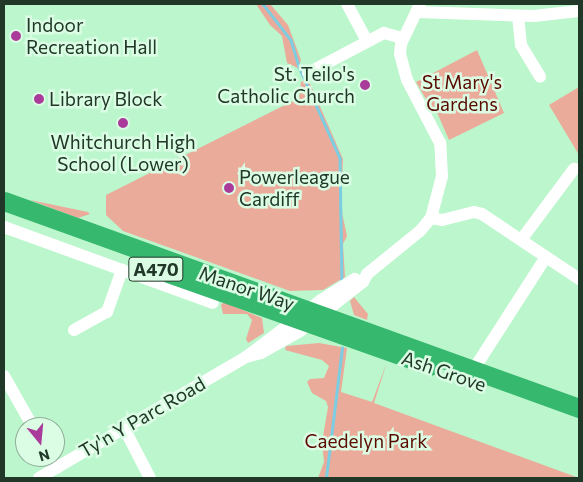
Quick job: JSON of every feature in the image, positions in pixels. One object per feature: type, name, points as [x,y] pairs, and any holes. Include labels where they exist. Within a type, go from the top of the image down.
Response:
[{"type":"highway","name":"Manor Way","points":[[4,201],[309,317]]},
{"type":"highway","name":"Manor Way","points":[[4,213],[309,317]]},
{"type":"highway","name":"Ash Grove","points":[[309,317],[474,369],[579,408]]},
{"type":"highway","name":"Ash Grove","points":[[309,317],[579,419]]},
{"type":"street","points":[[347,4],[367,41]]},
{"type":"street","points":[[579,11],[518,16],[419,8],[403,38],[400,54],[403,69],[438,136],[442,151],[440,191],[431,218],[442,220],[478,212],[579,279]]},
{"type":"street","points":[[518,16],[521,45],[540,77]]},
{"type":"street","points":[[308,72],[388,32],[403,38]]},
{"type":"street","points":[[521,240],[574,169]]},
{"type":"street","name":"Ty'n Y Parc Road","points":[[65,457],[124,428],[246,357],[261,353],[367,274],[420,231],[431,218]]},
{"type":"street","name":"Manor Way","points":[[4,227],[213,303]]},
{"type":"street","points":[[474,369],[546,257]]},
{"type":"street","points":[[74,330],[107,312],[122,270]]},
{"type":"street","points":[[4,376],[27,417]]},
{"type":"street","points":[[124,428],[150,478]]},
{"type":"street","name":"Ty'n Y Parc Road","points":[[39,478],[49,467]]},
{"type":"green space","points":[[256,4],[270,4],[288,25],[301,60],[298,68],[287,63],[282,36],[270,25]]},
{"type":"green space","name":"St Mary's Gardens","points":[[477,50],[504,113],[449,140],[436,110],[433,111],[416,82]]},
{"type":"green space","name":"Powerleague Cardiff","points":[[308,79],[343,159],[341,208],[347,236],[343,244],[345,277],[323,290],[290,291],[123,231],[106,215],[106,195],[299,98],[301,82]]},
{"type":"green space","points":[[579,87],[579,155],[549,105]]},
{"type":"green space","points":[[30,200],[88,212],[90,214],[78,218]]},
{"type":"green space","points":[[354,297],[368,314],[367,320],[354,315],[350,301]]},
{"type":"green space","points":[[224,302],[262,318],[264,333],[248,343],[246,339],[252,320],[247,314],[223,314],[221,305]]},
{"type":"green space","name":"Caedelyn Park","points":[[319,343],[347,348],[341,392],[372,402],[387,362],[374,403],[579,478],[318,478],[324,462],[322,442],[328,407],[326,401],[312,393],[307,382],[310,379],[324,378],[329,366],[322,360],[285,350],[286,346]]},
{"type":"waterway","points":[[263,4],[291,40],[300,69],[340,158],[342,279]]},
{"type":"waterway","points":[[326,478],[342,348]]},
{"type":"place","name":"Indoor Recreation Hall","points":[[16,36]]},
{"type":"place","name":"St. Teilo's Catholic Church","points":[[365,85]]},
{"type":"place","name":"Library Block","points":[[39,99]]},
{"type":"place","name":"Whitchurch High School (Lower)","points":[[123,123]]},
{"type":"place","name":"Powerleague Cardiff","points":[[229,188]]}]
